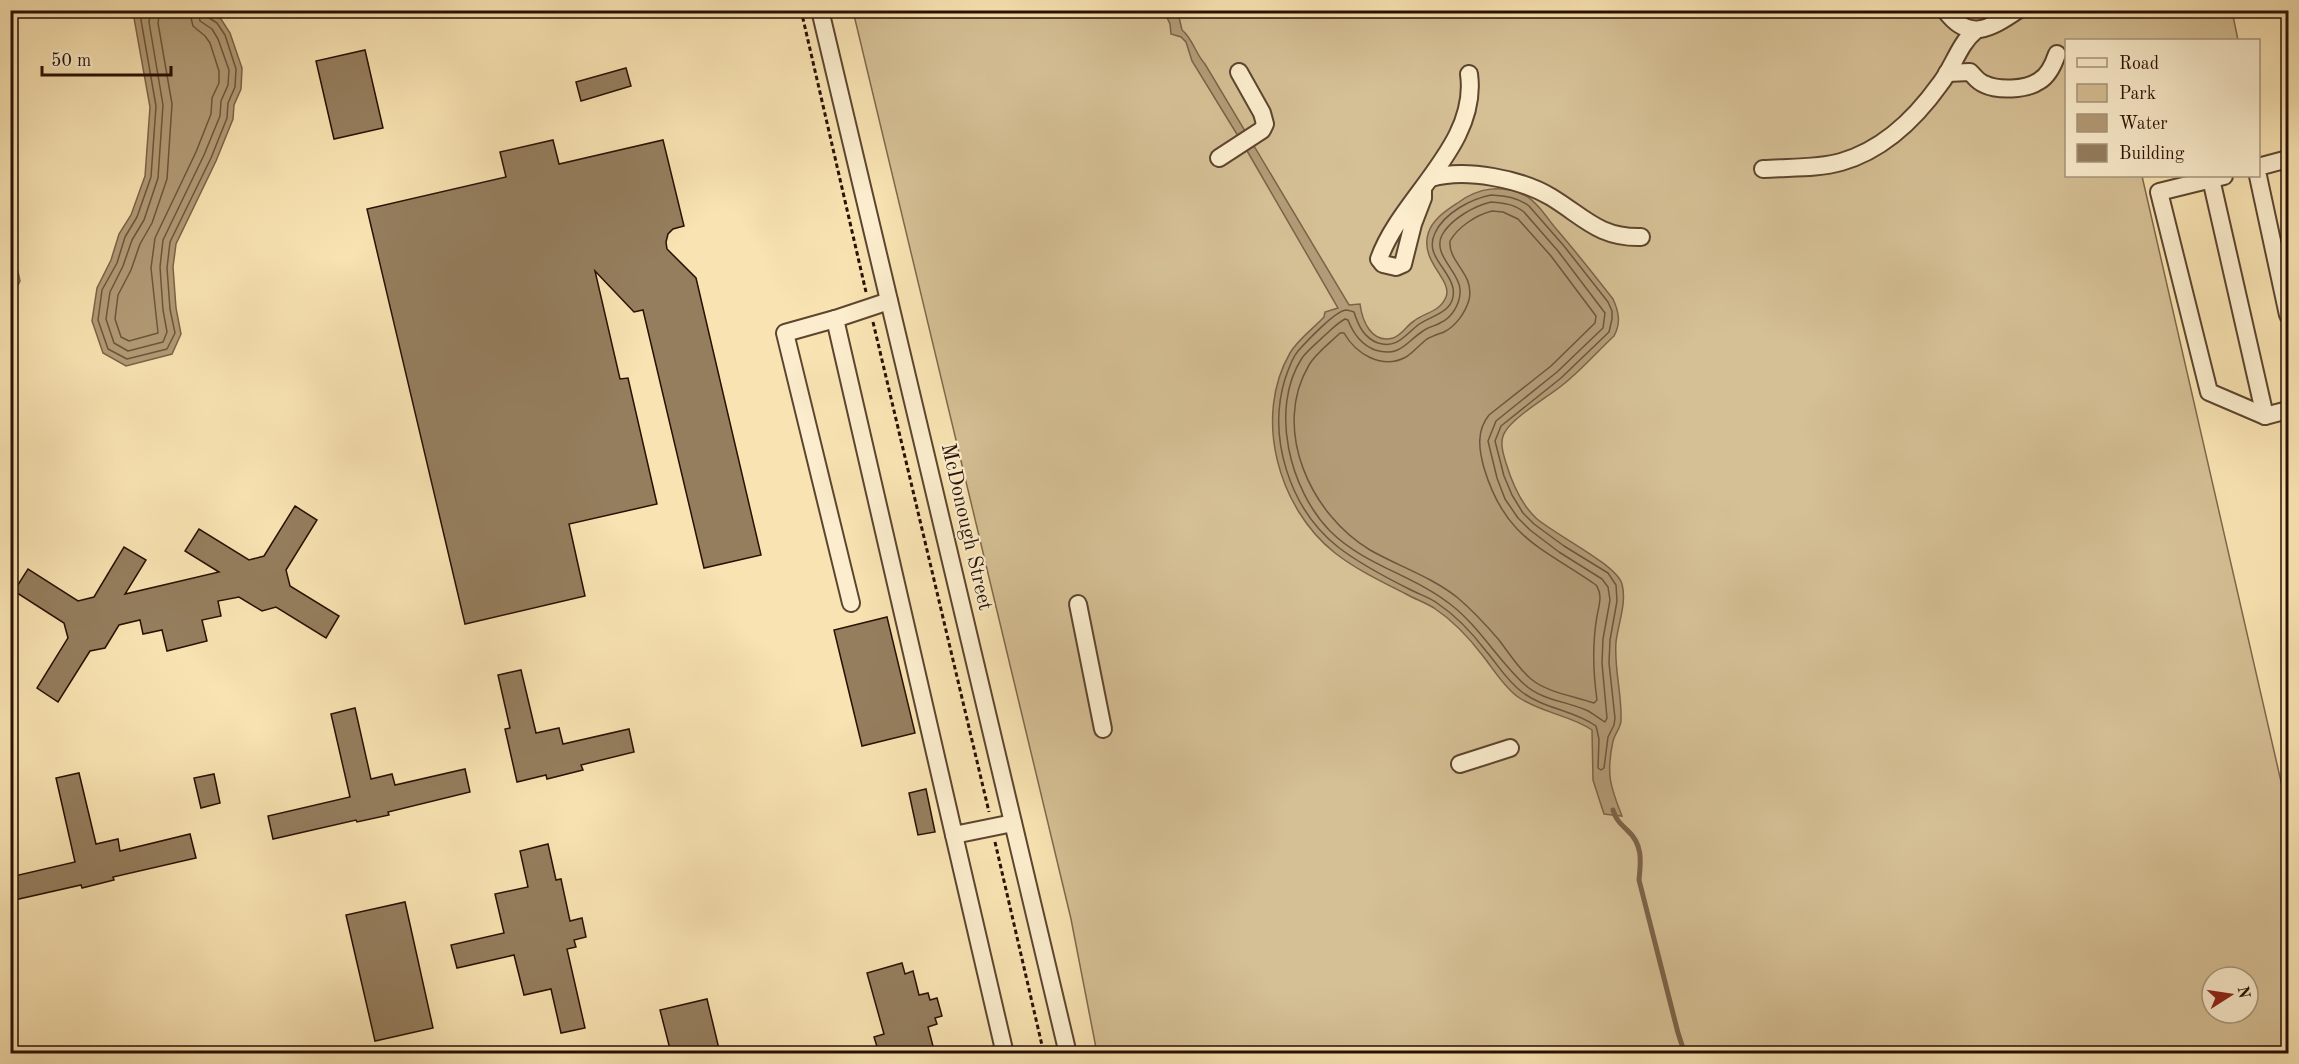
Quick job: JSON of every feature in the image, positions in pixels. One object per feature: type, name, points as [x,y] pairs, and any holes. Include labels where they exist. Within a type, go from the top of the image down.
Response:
[{"type":"street","name":"McDonough Street","points":[[820,10],[1068,1053]]},
{"type":"street","points":[[1945,10],[1957,25],[1962,40],[1961,49],[1965,63],[1982,84],[2003,88],[2026,86],[2041,80],[2057,54]]},
{"type":"street","points":[[1763,169],[1840,162],[1875,147],[1897,133],[1921,109],[1947,74],[1968,36],[2018,10]]},
{"type":"street","points":[[1957,25],[1975,31]]},
{"type":"street","points":[[1226,154],[1259,133],[1264,127],[1265,119],[1239,72]]},
{"type":"street","points":[[1947,74],[1970,72]]},
{"type":"street","points":[[1469,74],[1469,97],[1464,121],[1427,184],[1451,174],[1503,179],[1536,189],[1590,224],[1610,234],[1623,238],[1641,237]]},
{"type":"street","points":[[2260,167],[2289,159]]},
{"type":"street","points":[[2265,416],[2218,177],[2159,192],[2209,392],[2265,416],[2289,410]]},
{"type":"street","points":[[2258,177],[2289,315]]},
{"type":"street","points":[[851,603],[785,333],[889,301]]},
{"type":"street","points":[[835,319],[1005,1053]]},
{"type":"street","points":[[1078,604],[1103,729]]},
{"type":"street","points":[[1460,764],[1510,748]]},
{"type":"street","points":[[954,835],[1013,823]]},
{"type":"path","points":[[801,10],[1044,1053]]},
{"type":"green space","points":[[853,11],[2232,11],[2238,39],[2065,39],[2065,177],[2142,177],[2288,812],[2288,1053],[1097,1053],[1071,919]]},
{"type":"green space","points":[[10,237],[20,281],[11,300],[10,300]]},
{"type":"water","points":[[139,11],[207,11],[221,19],[230,33],[242,68],[241,89],[234,105],[233,119],[216,161],[176,244],[173,267],[176,308],[181,334],[172,354],[126,366],[103,353],[92,321],[97,288],[111,260],[119,234],[131,215],[145,176],[150,107],[134,18]]},
{"type":"water","points":[[1164,11],[1175,11],[1179,17],[1182,30],[1205,64],[1349,305],[1360,304],[1363,317],[1373,334],[1385,339],[1396,337],[1418,318],[1440,306],[1447,291],[1428,253],[1430,229],[1440,215],[1466,197],[1490,189],[1507,189],[1524,195],[1534,202],[1613,299],[1618,318],[1618,327],[1614,336],[1578,372],[1516,419],[1505,432],[1502,443],[1514,485],[1530,512],[1545,525],[1609,568],[1622,584],[1623,606],[1616,642],[1621,720],[1613,741],[1610,771],[1612,788],[1622,816],[1604,814],[1593,780],[1592,730],[1536,707],[1518,697],[1472,643],[1447,618],[1431,606],[1343,559],[1315,534],[1299,512],[1286,487],[1277,460],[1273,433],[1273,405],[1279,378],[1293,348],[1324,317],[1325,312],[1338,308],[1192,61],[1186,42],[1181,37],[1171,34],[1170,24]]},
{"type":"building","points":[[365,50],[383,128],[334,139],[316,61]]},
{"type":"building","points":[[626,68],[631,86],[581,101],[576,82]]},
{"type":"building","points":[[553,140],[559,164],[663,140],[684,226],[673,229],[668,234],[667,249],[696,278],[761,555],[704,568],[643,310],[634,312],[595,271],[620,379],[628,378],[657,504],[569,524],[585,596],[465,624],[367,209],[506,177],[500,152]]},
{"type":"building","points":[[295,506],[317,520],[286,570],[290,586],[339,616],[326,638],[276,607],[262,611],[239,597],[218,601],[221,616],[202,620],[207,641],[167,651],[162,630],[143,634],[140,620],[119,625],[105,648],[90,651],[58,702],[37,688],[68,638],[64,623],[14,591],[28,569],[78,601],[94,597],[124,547],[146,560],[125,594],[219,572],[185,551],[199,529],[249,560],[264,556]]},
{"type":"building","points":[[887,617],[915,733],[862,746],[834,630]]},
{"type":"building","points":[[521,670],[536,733],[559,728],[563,744],[629,729],[634,752],[581,765],[583,770],[547,779],[546,775],[517,782],[505,729],[510,728],[498,675]]},
{"type":"building","points":[[355,708],[371,779],[392,774],[395,785],[465,769],[470,792],[388,812],[389,815],[273,839],[268,816],[350,797],[331,714]]},
{"type":"building","points":[[79,773],[96,844],[118,839],[120,851],[190,834],[196,858],[113,877],[114,880],[82,888],[81,885],[10,901],[10,877],[75,862],[56,778]]},
{"type":"building","points":[[214,774],[220,803],[201,808],[194,778]]},
{"type":"building","points":[[926,789],[935,832],[918,835],[909,793]]},
{"type":"building","points":[[548,844],[556,880],[561,879],[570,921],[582,918],[586,937],[574,940],[576,947],[567,949],[585,1028],[561,1033],[551,989],[524,995],[514,955],[457,968],[451,945],[504,933],[495,894],[528,887],[520,851]]},
{"type":"building","points":[[405,902],[433,1028],[375,1041],[346,915]]},
{"type":"building","points":[[902,963],[905,974],[913,971],[919,995],[928,993],[930,1000],[937,998],[942,1016],[935,1018],[937,1024],[928,1027],[934,1050],[921,1053],[879,1053],[874,1037],[884,1034],[867,973]]},
{"type":"building","points":[[707,999],[720,1053],[671,1053],[660,1010]]},
{"type":"waterway","points":[[1613,810],[1638,847],[1639,880],[1685,1054]]}]
